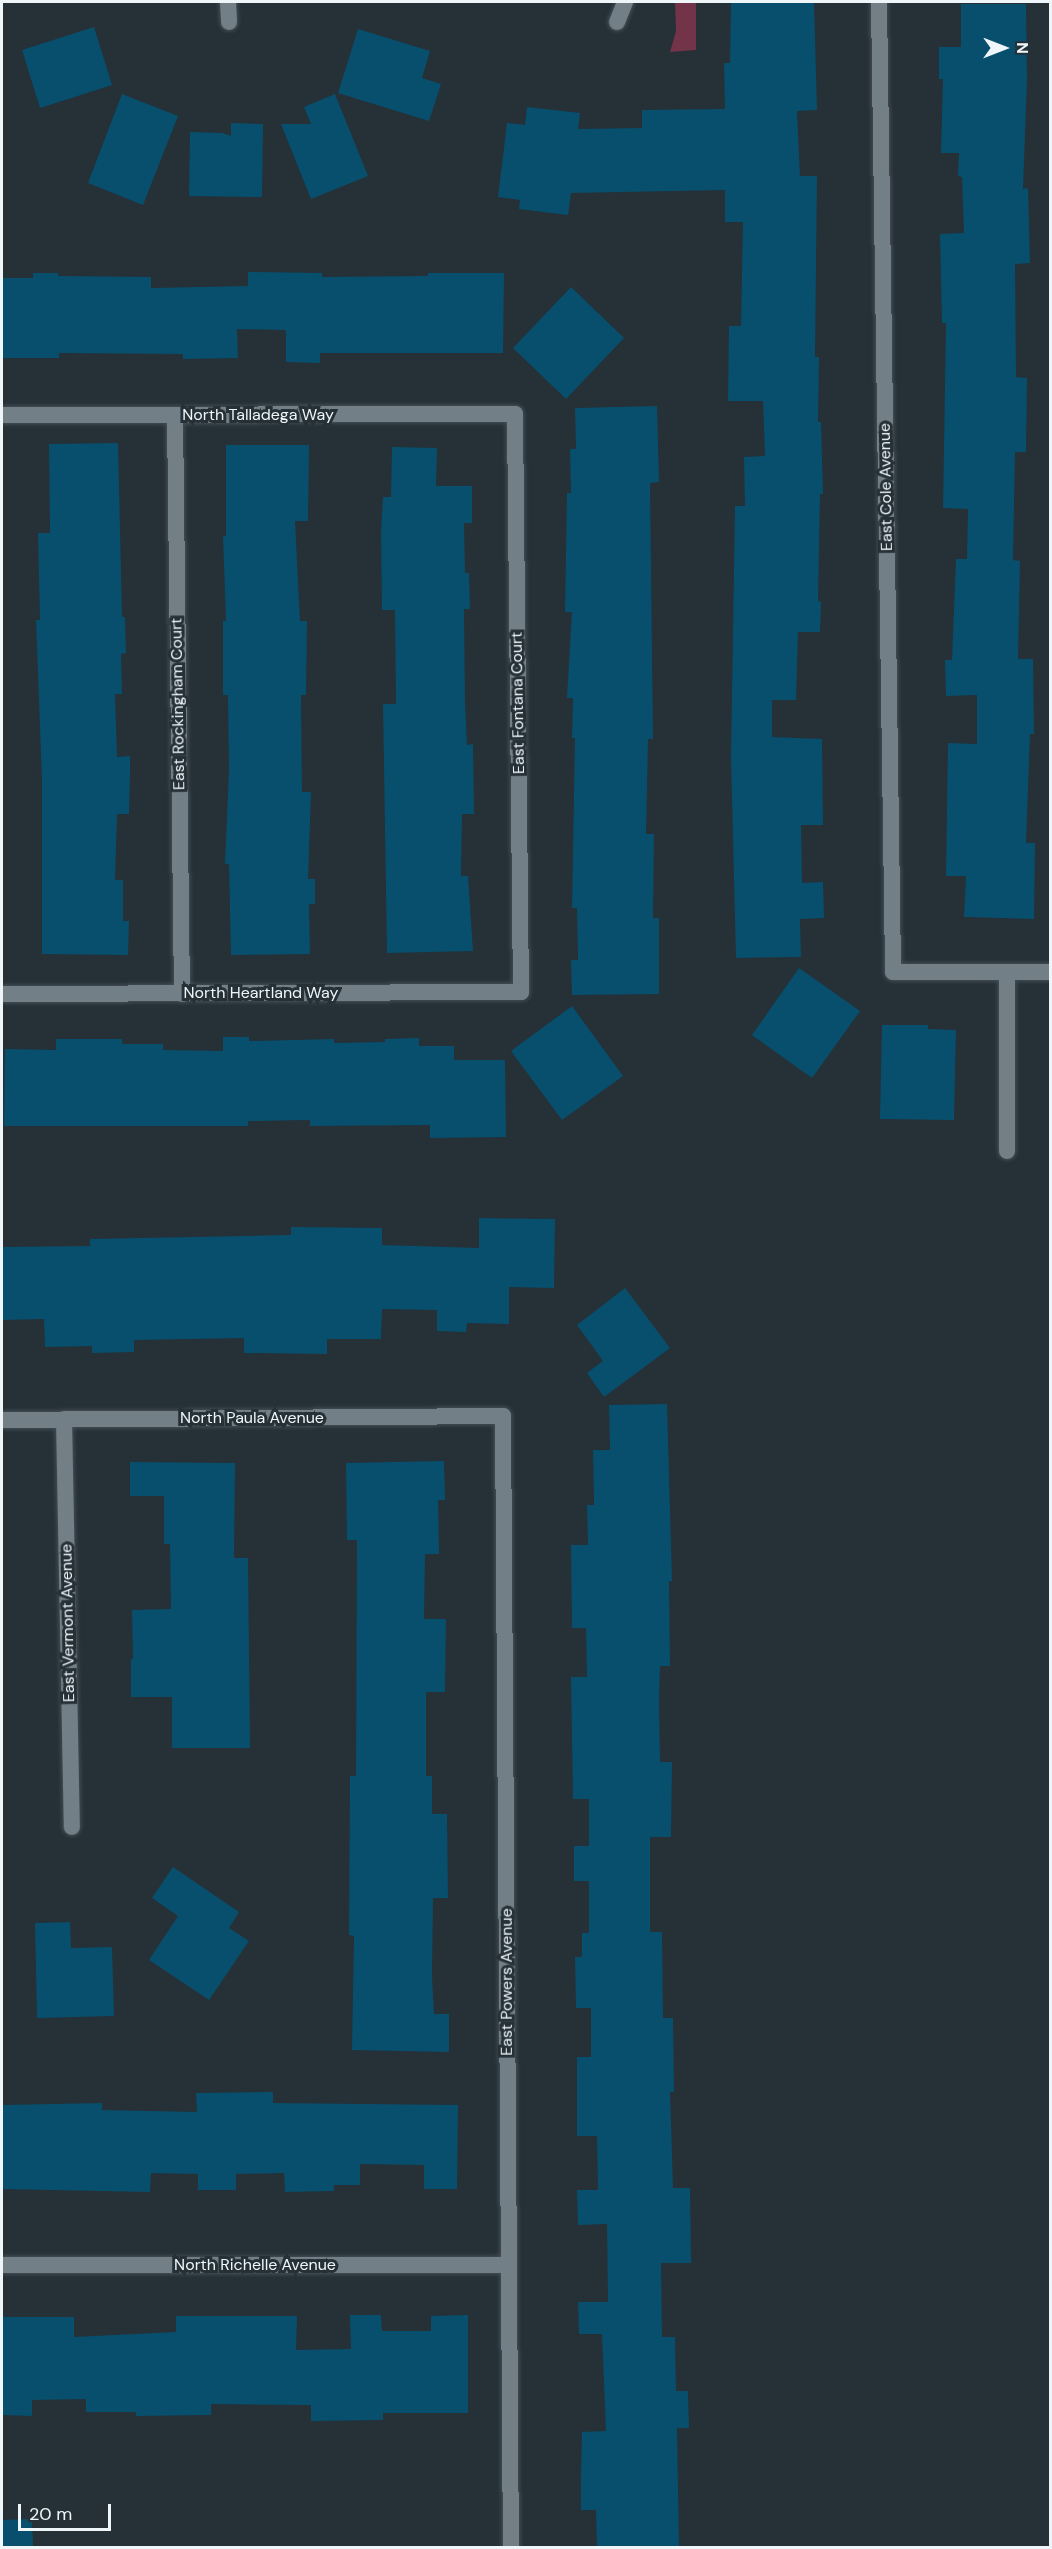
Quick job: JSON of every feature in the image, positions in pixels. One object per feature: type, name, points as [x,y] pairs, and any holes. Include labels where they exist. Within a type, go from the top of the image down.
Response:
[{"type":"street","points":[[228,2],[229,22]]},
{"type":"street","points":[[617,22],[625,2]]},
{"type":"street","name":"East Cole Avenue","points":[[879,2],[893,972],[1007,972]]},
{"type":"street","name":"North Talladega Way","points":[[2,415],[515,414]]},
{"type":"street","name":"East Fontana Court","points":[[515,414],[521,992]]},
{"type":"street","name":"East Rockingham Court","points":[[175,415],[182,994]]},
{"type":"street","points":[[1007,1151],[1007,972],[1050,972]]},
{"type":"street","name":"North Heartland Way","points":[[2,994],[521,992]]},
{"type":"street","name":"North Paula Avenue","points":[[2,1420],[503,1416]]},
{"type":"street","name":"East Powers Avenue","points":[[503,1416],[511,2547]]},
{"type":"street","name":"East Vermont Avenue","points":[[64,1419],[72,1827]]},
{"type":"street","name":"North Richelle Avenue","points":[[2,2265],[509,2265]]},
{"type":"shaded area","points":[[675,2],[696,2],[696,50],[670,52],[676,31]]},
{"type":"building","points":[[731,2],[814,2],[817,110],[797,111],[800,176],[817,176],[815,357],[819,357],[818,422],[821,422],[823,494],[820,494],[818,601],[821,602],[820,632],[798,632],[796,700],[772,700],[772,737],[822,739],[823,825],[801,825],[802,883],[823,882],[824,918],[800,919],[801,957],[736,958],[731,758],[735,506],[745,506],[744,457],[765,456],[763,401],[728,401],[729,326],[741,326],[743,222],[725,222],[725,190],[571,193],[568,215],[519,209],[520,200],[498,197],[507,123],[525,125],[527,107],[580,113],[578,129],[642,128],[642,110],[725,109],[724,63],[730,63]]},
{"type":"building","points":[[961,4],[1026,4],[1027,79],[1023,189],[1028,188],[1030,263],[1015,264],[1016,377],[1027,378],[1026,452],[1015,452],[1013,560],[1020,561],[1018,659],[1033,659],[1034,734],[1030,734],[1026,843],[1035,843],[1034,919],[964,917],[966,876],[946,876],[948,743],[977,744],[977,695],[946,696],[945,660],[952,660],[956,559],[967,559],[968,509],[943,508],[946,323],[942,323],[940,234],[964,233],[962,177],[958,176],[959,153],[941,153],[943,79],[939,79],[939,47],[961,47]]},
{"type":"building","points":[[94,27],[112,85],[40,108],[22,50]]},
{"type":"building","points":[[358,29],[430,51],[422,78],[441,84],[429,121],[338,93]]},
{"type":"building","points":[[122,94],[178,116],[143,205],[88,183]]},
{"type":"building","points":[[335,94],[368,176],[311,199],[281,124],[311,124],[304,107]]},
{"type":"building","points":[[231,123],[263,124],[262,197],[189,196],[190,132],[222,133],[231,136]]},
{"type":"building","points":[[248,272],[322,273],[322,277],[504,273],[503,353],[320,353],[320,363],[286,362],[286,330],[237,329],[238,358],[183,359],[183,354],[59,353],[59,358],[2,358],[2,278],[33,278],[33,273],[58,273],[58,276],[151,277],[151,288],[248,286]]},
{"type":"building","points":[[571,287],[624,338],[566,399],[513,348]]},
{"type":"building","points":[[657,406],[659,482],[650,483],[653,739],[648,739],[646,834],[654,834],[653,918],[659,918],[659,994],[572,995],[571,960],[578,960],[577,908],[572,908],[575,738],[572,738],[573,698],[567,698],[572,612],[565,612],[567,493],[571,493],[570,449],[576,449],[575,408]]},
{"type":"building","points":[[118,443],[122,617],[125,617],[126,653],[121,654],[122,694],[115,694],[117,757],[130,756],[130,772],[129,814],[117,814],[115,880],[123,880],[123,921],[129,921],[128,955],[42,954],[42,780],[36,620],[40,620],[38,533],[50,533],[49,444]]},
{"type":"building","points":[[226,445],[309,445],[308,521],[295,521],[300,621],[307,621],[306,695],[301,695],[302,792],[311,792],[308,879],[315,879],[315,904],[309,904],[310,954],[231,955],[229,864],[225,864],[229,769],[228,695],[223,695],[223,621],[226,621],[223,536],[226,536]]},
{"type":"building","points":[[392,447],[437,448],[436,486],[472,486],[472,523],[464,523],[465,573],[469,573],[470,609],[464,609],[467,745],[473,744],[474,814],[462,814],[461,876],[468,876],[473,951],[387,953],[383,704],[396,704],[395,610],[382,610],[381,534],[383,497],[391,497]]},
{"type":"building","points":[[799,968],[860,1011],[812,1078],[752,1035]]},
{"type":"building","points":[[572,1006],[623,1076],[562,1120],[511,1051]]},
{"type":"building","points":[[882,1025],[928,1025],[928,1029],[956,1030],[954,1120],[880,1119]]},
{"type":"building","points":[[223,1037],[249,1037],[249,1041],[334,1039],[334,1043],[385,1042],[385,1039],[419,1038],[419,1046],[454,1046],[454,1060],[505,1060],[506,1137],[430,1138],[430,1125],[310,1126],[310,1120],[248,1121],[248,1126],[4,1126],[5,1049],[56,1050],[56,1039],[122,1039],[122,1044],[163,1044],[163,1050],[223,1051]]},
{"type":"building","points":[[479,1218],[555,1219],[554,1288],[509,1287],[509,1324],[467,1323],[466,1332],[437,1331],[437,1310],[382,1309],[381,1339],[327,1339],[327,1354],[244,1353],[244,1338],[134,1340],[134,1352],[92,1353],[92,1346],[45,1347],[44,1319],[2,1320],[2,1247],[90,1246],[90,1239],[291,1235],[291,1227],[382,1228],[382,1245],[479,1248]]},
{"type":"building","points":[[625,1288],[670,1348],[604,1397],[587,1373],[603,1361],[577,1325]]},
{"type":"building","points":[[667,1404],[672,1581],[669,1581],[670,1666],[660,1666],[659,1703],[660,1762],[672,1762],[671,1837],[650,1837],[650,1932],[662,1932],[663,2018],[673,2018],[674,2092],[670,2092],[673,2188],[690,2188],[691,2263],[661,2263],[662,2337],[675,2337],[676,2391],[688,2391],[689,2428],[677,2428],[679,2547],[597,2547],[596,2510],[581,2510],[581,2474],[582,2432],[606,2431],[602,2334],[579,2334],[578,2302],[608,2302],[607,2224],[578,2225],[577,2190],[598,2190],[597,2136],[577,2136],[577,2057],[591,2057],[591,2008],[576,2008],[575,1957],[582,1957],[582,1933],[589,1933],[589,1881],[574,1881],[574,1846],[589,1846],[589,1799],[573,1799],[571,1677],[587,1677],[586,1628],[572,1628],[571,1545],[588,1545],[587,1505],[594,1505],[593,1450],[610,1450],[609,1405]]},
{"type":"building","points":[[444,1461],[445,1500],[438,1500],[439,1554],[425,1554],[424,1619],[446,1619],[445,1692],[426,1692],[426,1776],[432,1776],[432,1814],[447,1814],[448,1898],[433,1898],[432,1976],[434,2014],[449,2014],[449,2052],[352,2050],[354,1936],[349,1935],[350,1776],[356,1776],[357,1540],[347,1540],[346,1463]]},
{"type":"building","points":[[130,1462],[235,1463],[234,1558],[248,1558],[250,1748],[172,1748],[172,1697],[131,1697],[132,1610],[171,1609],[170,1544],[164,1544],[164,1496],[130,1496]]},
{"type":"building","points":[[173,1867],[239,1912],[229,1928],[249,1941],[209,2000],[149,1960],[178,1916],[152,1898]]},
{"type":"building","points":[[70,1922],[71,1948],[112,1947],[114,2016],[37,2018],[35,1923]]},
{"type":"building","points":[[273,2092],[273,2103],[458,2105],[457,2189],[424,2189],[424,2165],[360,2164],[360,2185],[334,2185],[334,2191],[285,2192],[284,2173],[236,2174],[236,2190],[198,2190],[198,2174],[151,2173],[150,2192],[2,2189],[2,2105],[102,2103],[102,2110],[197,2112],[196,2093]]},
{"type":"building","points":[[350,2315],[381,2315],[382,2331],[431,2331],[431,2316],[468,2315],[468,2413],[383,2413],[383,2420],[311,2421],[311,2405],[211,2404],[211,2415],[136,2416],[136,2412],[86,2412],[86,2399],[32,2400],[32,2416],[2,2415],[2,2317],[74,2317],[74,2337],[176,2332],[176,2316],[297,2316],[296,2350],[351,2349]]},
{"type":"building","points":[[32,2519],[33,2547],[2,2547],[2,2520]]}]
